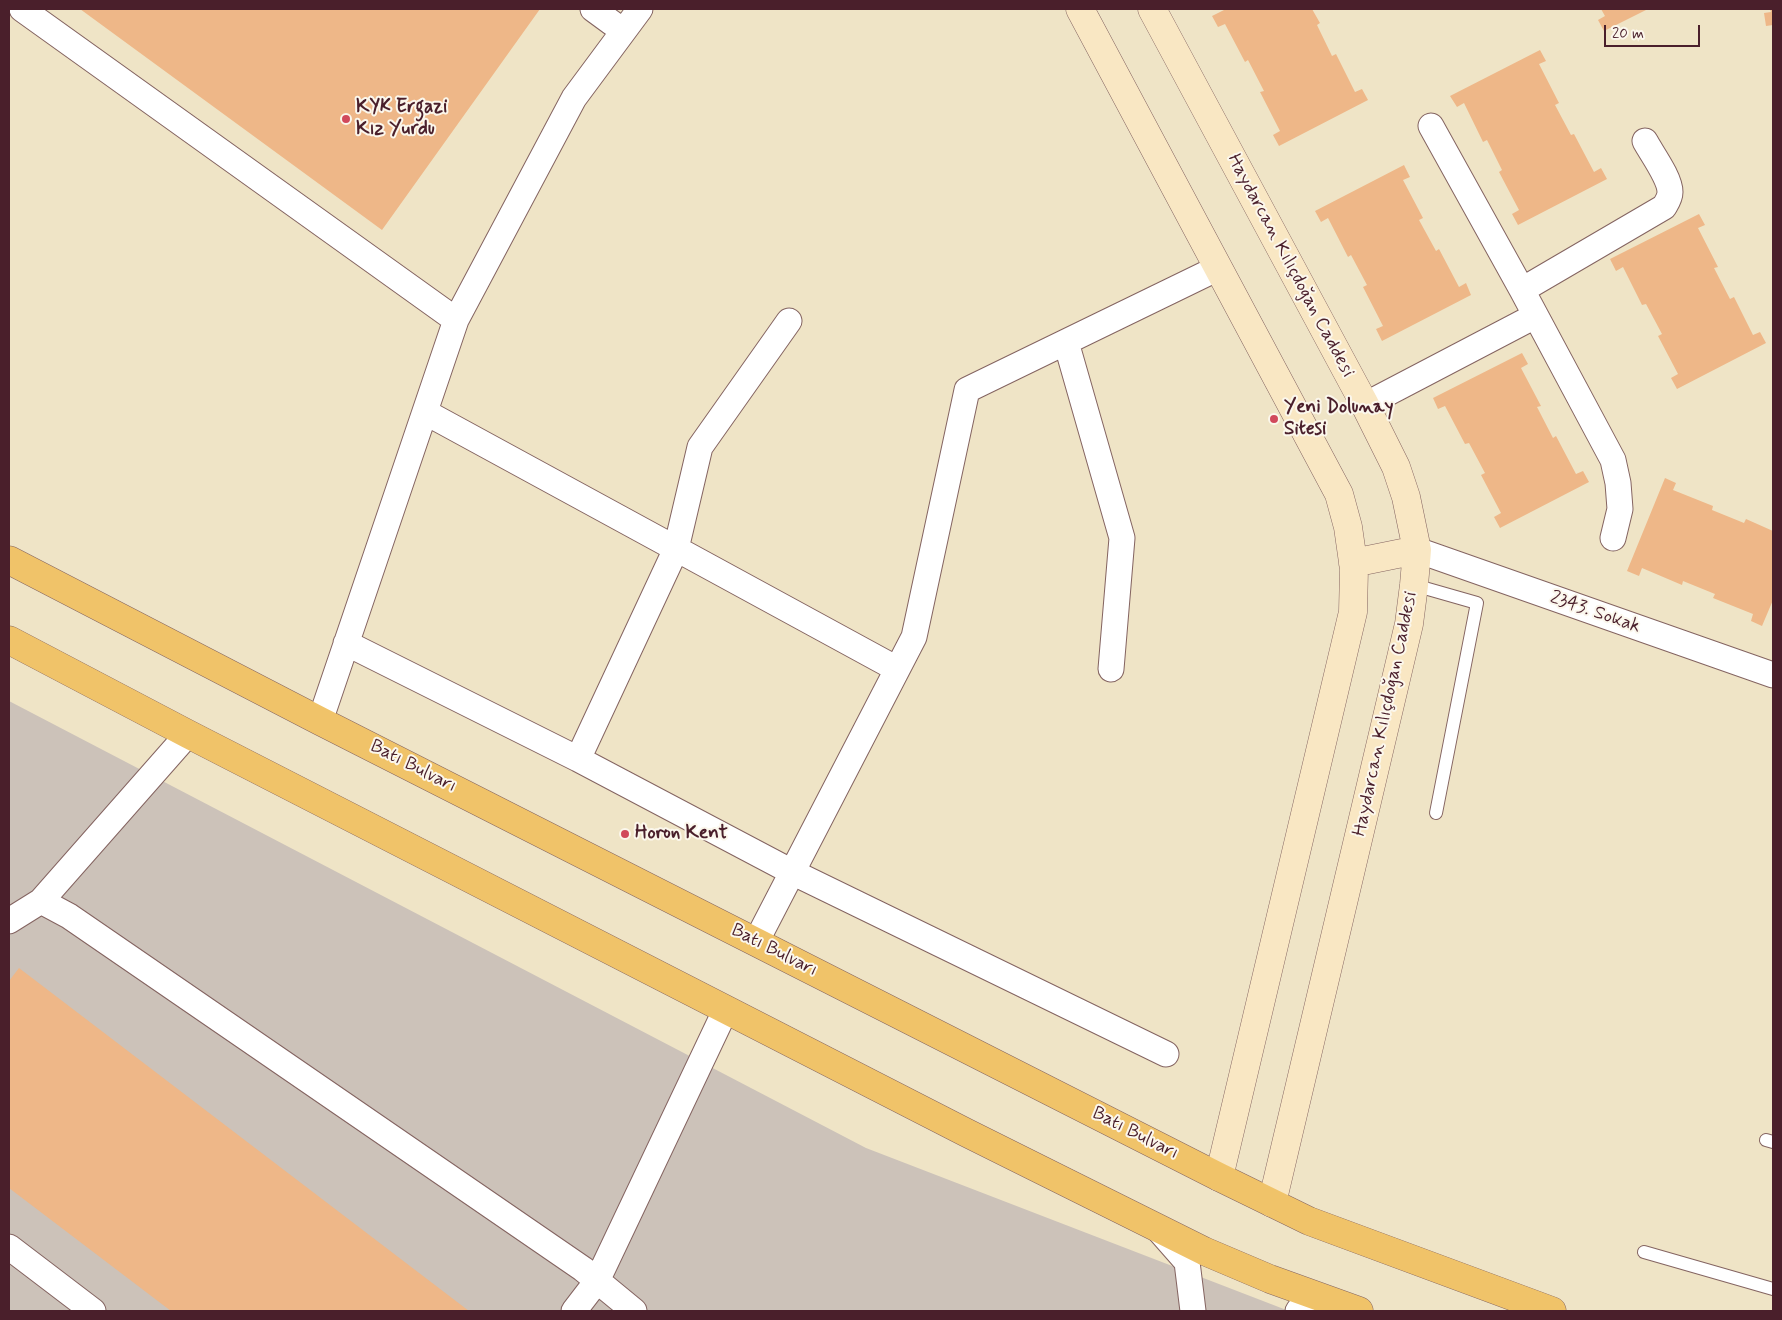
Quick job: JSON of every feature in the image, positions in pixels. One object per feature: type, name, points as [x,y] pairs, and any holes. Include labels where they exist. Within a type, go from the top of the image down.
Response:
[{"type":"main road","points":[[1080,9],[1338,494],[1348,527],[1353,563],[1352,612],[1219,1177]]},
{"type":"main road","name":"Haydarcan Kılıçdoğan Caddesi","points":[[1152,9],[1396,467],[1406,497],[1417,550],[1409,624],[1272,1203]]},
{"type":"main road","points":[[1353,563],[1417,550]]},
{"type":"main road","name":"Batı Bulvarı","points":[[9,560],[756,942],[1272,1203],[1309,1221],[1552,1311]]},
{"type":"main road","points":[[9,640],[188,734],[1304,1303],[1359,1311]]},
{"type":"street","points":[[22,9],[456,320]]},
{"type":"street","points":[[593,9],[624,31]]},
{"type":"street","points":[[320,720],[456,320],[574,98],[640,9]]},
{"type":"street","points":[[1431,126],[1614,460],[1620,509],[1614,538]]},
{"type":"street","points":[[1522,290],[1664,207],[1669,199],[1670,190],[1668,182],[1645,141]]},
{"type":"street","points":[[756,942],[914,637],[967,390],[1218,268]]},
{"type":"street","points":[[1364,405],[1535,316]]},
{"type":"street","points":[[578,759],[676,549],[700,447],[789,321]]},
{"type":"street","points":[[1066,342],[1122,538],[1111,668]]},
{"type":"street","points":[[425,412],[897,669]]},
{"type":"street","name":"2343. Sokak","points":[[1417,550],[1773,675]]},
{"type":"street","points":[[346,643],[578,759],[792,872],[1166,1054]]},
{"type":"street","points":[[9,921],[41,901],[188,734]]},
{"type":"street","points":[[41,901],[70,916],[567,1258],[634,1311]]},
{"type":"street","points":[[574,1311],[598,1281],[726,1009]]},
{"type":"street","points":[[1156,1227],[1187,1262],[1193,1311]]},
{"type":"street","points":[[9,1247],[93,1311]]},
{"type":"lane","points":[[1414,585],[1477,602],[1436,813]]},
{"type":"lane","points":[[1644,1252],[1773,1290]]},
{"type":"shaded area","points":[[9,701],[866,1148],[1289,1311],[9,1311]]},
{"type":"building","name":"KYK Ergazi Kız Yurdu","points":[[80,9],[540,9],[382,230]]},
{"type":"building","points":[[1226,9],[1312,9],[1320,23],[1317,25],[1332,56],[1336,54],[1355,92],[1362,89],[1368,100],[1279,146],[1273,135],[1280,131],[1260,92],[1264,91],[1248,60],[1245,62],[1225,24],[1218,27],[1212,16]]},
{"type":"building","points":[[1601,9],[1648,9],[1604,31],[1598,20],[1605,16]]},
{"type":"building","points":[[1770,9],[1773,9],[1773,25],[1766,26],[1764,13],[1771,12]]},
{"type":"building","points":[[1540,50],[1546,61],[1539,64],[1559,103],[1555,105],[1571,135],[1574,134],[1594,172],[1601,168],[1607,179],[1518,225],[1512,214],[1519,210],[1499,172],[1502,170],[1487,140],[1483,142],[1464,103],[1457,107],[1450,96]]},
{"type":"building","points":[[1404,165],[1410,177],[1403,180],[1423,218],[1419,220],[1436,251],[1439,249],[1459,287],[1466,283],[1471,295],[1382,341],[1376,329],[1383,326],[1363,287],[1367,285],[1351,255],[1348,257],[1328,218],[1321,222],[1315,211]]},
{"type":"building","points":[[1699,214],[1705,225],[1698,228],[1718,267],[1714,268],[1730,299],[1734,297],[1753,335],[1760,332],[1766,343],[1677,389],[1671,378],[1678,374],[1658,336],[1662,334],[1646,304],[1642,305],[1623,267],[1616,271],[1610,259]]},
{"type":"building","points":[[1522,353],[1528,364],[1521,368],[1541,406],[1537,407],[1553,438],[1556,436],[1576,474],[1583,471],[1589,482],[1500,528],[1494,517],[1501,513],[1481,475],[1485,473],[1469,443],[1465,444],[1445,406],[1438,409],[1433,398]]},
{"type":"building","points":[[1665,478],[1676,483],[1673,490],[1713,506],[1712,510],[1744,523],[1746,519],[1773,531],[1773,600],[1762,626],[1751,621],[1753,614],[1713,598],[1715,594],[1683,581],[1682,585],[1642,568],[1639,576],[1627,571]]},
{"type":"building","points":[[19,968],[469,1311],[171,1311],[9,1188],[9,981]]},
{"type":"place","name":"KYK Ergazi Kız Yurdu","points":[[346,119]]},
{"type":"place","name":"Yeni Dolunay Sitesi","points":[[1274,419]]},
{"type":"place","name":"Horon Kent","points":[[625,834]]}]
